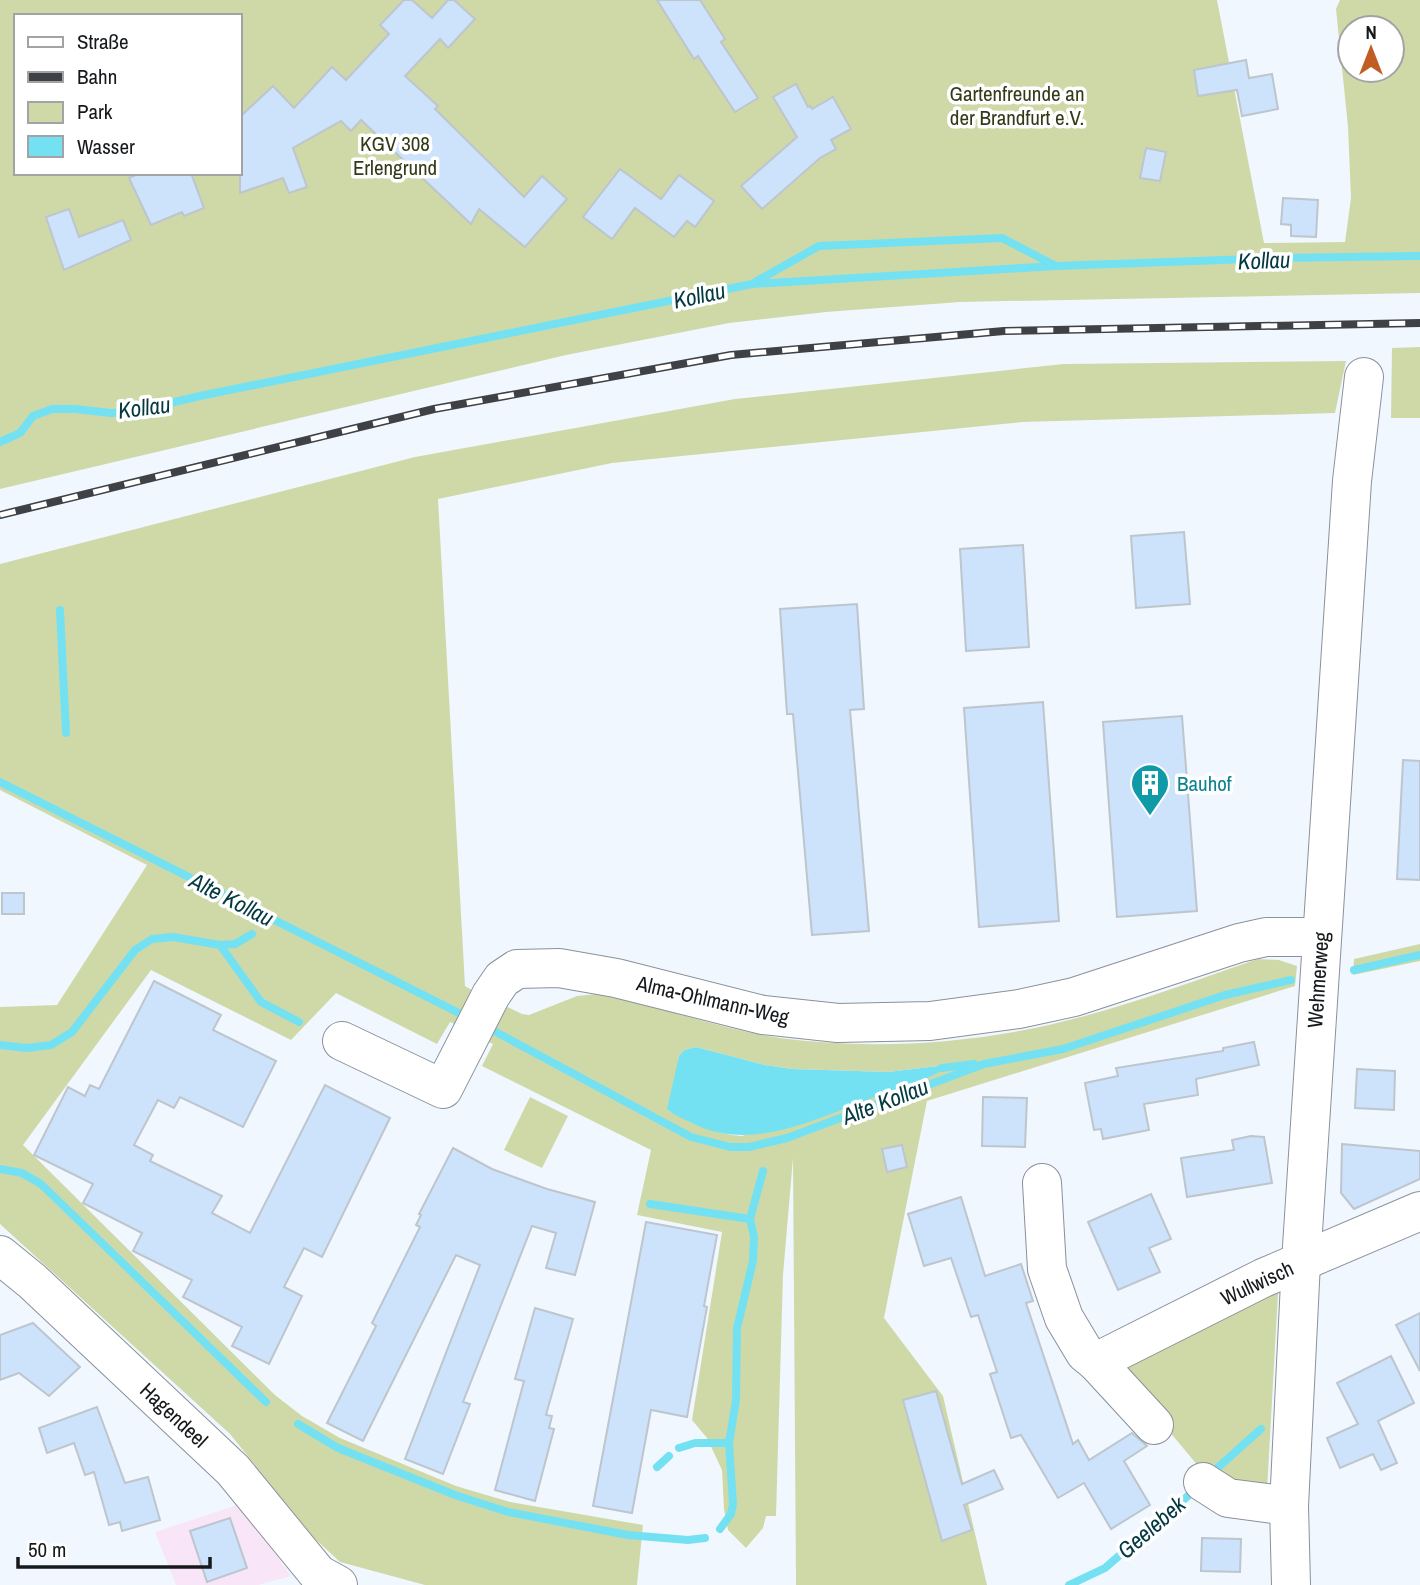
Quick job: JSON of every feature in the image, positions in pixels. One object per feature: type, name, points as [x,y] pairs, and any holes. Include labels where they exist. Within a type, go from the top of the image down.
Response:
[{"type":"street","name":"Wehmerweg","points":[[1291,1585],[1289,1506],[1301,1262],[1351,494],[1364,377]]},
{"type":"street","name":"Alma-Ohlmann-Weg","points":[[342,1041],[443,1089],[491,995],[502,979],[517,969],[559,968],[615,978],[763,1015],[838,1023],[930,1021],[1019,1009],[1074,997],[1266,937],[1321,937]]},
{"type":"street","points":[[1042,1183],[1047,1269],[1064,1318],[1085,1353],[1154,1426]]},
{"type":"street","name":"Wullwisch","points":[[1096,1362],[1263,1278],[1420,1211]]},
{"type":"street","name":"Hagendeel","points":[[0,1255],[16,1281],[233,1470],[318,1574],[338,1585]]},
{"type":"street","points":[[1203,1482],[1228,1498],[1289,1506]]},
{"type":"shaded area","points":[[240,1504],[291,1576],[258,1585],[176,1585],[155,1532]]},
{"type":"green space","points":[[0,0],[1217,0],[1264,243],[1345,242],[1351,198],[1344,84],[1406,84],[1406,14],[1337,14],[1336,9],[1340,0],[1420,0],[1420,293],[960,302],[826,312],[729,323],[566,355],[0,489]]},
{"type":"green space","points":[[1420,347],[1420,418],[1391,418],[1392,348]]},
{"type":"green space","points":[[1346,361],[1335,413],[1023,422],[612,463],[438,499],[465,986],[475,992],[458,1026],[450,1022],[437,1044],[336,993],[291,1040],[151,970],[23,1145],[275,1395],[302,1416],[340,1438],[456,1486],[510,1502],[643,1525],[637,1585],[425,1585],[340,1562],[313,1537],[230,1434],[0,1224],[0,1007],[57,1005],[147,865],[0,790],[0,564],[415,457],[735,399],[1064,364]]},
{"type":"green space","points":[[1420,944],[1420,961],[1353,975],[1354,959]]},
{"type":"green space","points":[[1258,959],[1279,960],[1297,966],[1295,986],[927,1101],[884,1318],[943,1396],[987,1585],[796,1585],[793,1158],[783,1275],[776,1516],[766,1516],[763,1528],[746,1548],[728,1530],[722,1470],[707,1438],[692,1420],[722,1232],[637,1215],[651,1150],[482,1066],[493,1044],[486,1041],[503,1005],[529,1015],[577,996],[598,994],[780,1038],[855,1044],[931,1042],[1007,1033],[1081,1017]],"holes":[[[696,1047],[765,1065],[792,1069],[888,1072],[938,1066],[942,1070],[742,1136],[704,1128],[669,1111],[679,1056],[684,1050]]]},
{"type":"green space","points":[[530,1097],[568,1116],[542,1168],[504,1150]]},
{"type":"green space","points":[[1273,1289],[1278,1294],[1267,1490],[1204,1473],[1128,1382],[1127,1365]]},
{"type":"water","points":[[696,1047],[765,1065],[792,1069],[888,1072],[938,1066],[942,1067],[942,1070],[918,1082],[805,1123],[782,1130],[735,1135],[712,1131],[667,1109],[679,1056],[684,1050]]},
{"type":"building","points":[[404,0],[412,0],[432,18],[448,0],[454,0],[475,19],[448,48],[440,39],[405,76],[438,106],[435,109],[524,197],[542,176],[567,199],[525,247],[479,209],[471,224],[361,120],[351,131],[341,121],[293,148],[307,187],[289,193],[283,178],[240,193],[242,115],[273,86],[294,108],[332,67],[346,80],[389,34],[380,25]]},
{"type":"building","points":[[657,0],[700,0],[725,39],[721,42],[758,98],[735,112],[698,56],[694,59]]},
{"type":"building","points":[[1246,60],[1249,78],[1272,74],[1278,109],[1242,116],[1237,90],[1198,96],[1194,70]]},
{"type":"building","points":[[796,84],[808,107],[812,109],[833,97],[851,129],[831,140],[836,149],[820,158],[762,209],[741,186],[797,137],[773,97]]},
{"type":"building","points":[[1146,148],[1166,152],[1160,181],[1140,178]]},
{"type":"building","points":[[620,169],[661,199],[679,175],[714,201],[695,227],[687,221],[674,237],[635,208],[612,239],[583,217]]},
{"type":"building","points":[[136,175],[192,175],[204,208],[184,216],[182,212],[151,225],[129,178]]},
{"type":"building","points":[[1283,198],[1318,200],[1316,237],[1291,236],[1291,225],[1281,224]]},
{"type":"building","points":[[69,209],[79,237],[123,220],[131,240],[64,270],[46,217]]},
{"type":"building","points":[[1184,532],[1190,604],[1136,608],[1131,536]]},
{"type":"building","points":[[1023,545],[1029,647],[966,651],[960,549]]},
{"type":"building","points":[[857,604],[864,709],[850,710],[869,931],[812,935],[793,714],[787,714],[780,609]]},
{"type":"building","points":[[1043,702],[1059,921],[979,927],[964,708]]},
{"type":"building","name":"Bauhof","points":[[1182,716],[1197,911],[1117,917],[1103,722]]},
{"type":"building","points":[[1403,760],[1420,761],[1420,880],[1397,879]]},
{"type":"building","points":[[2,893],[24,893],[24,914],[2,914]]},
{"type":"building","points":[[154,981],[221,1015],[213,1030],[276,1061],[243,1127],[180,1097],[174,1108],[158,1100],[134,1145],[153,1155],[150,1161],[222,1196],[212,1213],[250,1233],[325,1085],[390,1118],[322,1257],[304,1248],[284,1287],[302,1296],[269,1364],[232,1346],[242,1327],[183,1297],[192,1280],[133,1251],[142,1233],[83,1203],[93,1184],[34,1155],[68,1087],[85,1096],[90,1085],[99,1089]]},
{"type":"building","points":[[1254,1042],[1259,1065],[1196,1079],[1198,1095],[1144,1104],[1149,1130],[1103,1139],[1101,1129],[1094,1130],[1085,1083],[1118,1076],[1116,1068],[1223,1051],[1223,1048]]},
{"type":"building","points":[[1357,1069],[1395,1071],[1394,1110],[1355,1108]]},
{"type":"building","points":[[983,1097],[1027,1098],[1025,1147],[982,1146]]},
{"type":"building","points":[[1251,1136],[1264,1137],[1272,1183],[1187,1197],[1181,1158],[1234,1150],[1232,1140]]},
{"type":"building","points":[[1342,1144],[1420,1151],[1420,1179],[1354,1209],[1341,1193]]},
{"type":"building","points":[[902,1145],[907,1167],[887,1172],[882,1149]]},
{"type":"building","points":[[453,1148],[492,1169],[547,1189],[595,1202],[575,1275],[546,1268],[556,1233],[532,1226],[463,1402],[470,1404],[443,1474],[405,1459],[480,1265],[456,1255],[363,1441],[327,1423],[376,1326],[372,1323],[420,1227],[416,1225],[421,1215],[419,1214]]},
{"type":"building","points":[[1151,1194],[1171,1239],[1149,1248],[1160,1272],[1118,1290],[1088,1222]]},
{"type":"building","points":[[961,1197],[985,1276],[1021,1264],[1033,1301],[1026,1303],[1073,1444],[1078,1440],[1089,1460],[1132,1433],[1147,1446],[1124,1461],[1150,1505],[1111,1529],[1084,1483],[1058,1498],[1021,1435],[1011,1438],[990,1374],[997,1372],[978,1315],[971,1317],[951,1258],[924,1266],[908,1214]]},
{"type":"building","points":[[646,1222],[717,1235],[687,1417],[651,1410],[632,1513],[593,1506]]},
{"type":"building","points":[[535,1308],[573,1319],[546,1415],[552,1416],[549,1428],[554,1429],[535,1501],[495,1490],[524,1381],[515,1379]]},
{"type":"building","points":[[1420,1313],[1420,1371],[1396,1325]]},
{"type":"building","points":[[33,1323],[80,1367],[49,1396],[19,1373],[0,1380],[0,1335]]},
{"type":"building","points":[[1391,1356],[1414,1403],[1378,1421],[1397,1463],[1381,1470],[1373,1454],[1340,1468],[1327,1438],[1358,1424],[1337,1383]]},
{"type":"building","points":[[936,1391],[962,1484],[994,1470],[1003,1489],[964,1505],[972,1530],[942,1541],[903,1400]]},
{"type":"building","points":[[97,1407],[125,1483],[148,1477],[160,1520],[122,1531],[120,1522],[109,1525],[94,1472],[85,1475],[74,1443],[47,1453],[39,1428]]},
{"type":"building","points":[[230,1518],[247,1568],[207,1582],[190,1531]]},
{"type":"building","points":[[1202,1538],[1241,1539],[1240,1572],[1201,1571]]},
{"type":"waterway","points":[[755,282],[819,246],[1002,238],[1054,265]]},
{"type":"waterway","name":"Kollau","points":[[0,442],[20,433],[33,416],[52,409],[132,412],[752,284],[1056,266],[1420,256]]},
{"type":"waterway","points":[[60,610],[66,733]]},
{"type":"waterway","name":"Alte Kollau","points":[[0,782],[463,1015]]},
{"type":"waterway","points":[[0,1045],[27,1048],[51,1045],[72,1032],[135,950],[152,939],[173,937],[220,945],[235,944],[252,934]]},
{"type":"waterway","points":[[220,945],[261,1002],[299,1022]]},
{"type":"waterway","name":"Alte Kollau","points":[[1354,970],[1420,955]]},
{"type":"waterway","name":"Alte Kollau","points":[[496,1032],[691,1137],[730,1147],[749,1147],[787,1138],[984,1064],[1063,1049],[1225,995],[1291,980]]},
{"type":"waterway","points":[[942,1068],[974,1064]]},
{"type":"waterway","points":[[0,1169],[22,1173],[41,1184],[266,1402]]},
{"type":"waterway","points":[[720,1529],[731,1514],[733,1504],[729,1443],[736,1400],[737,1328],[753,1261],[754,1237],[750,1219],[763,1171]]},
{"type":"waterway","points":[[650,1204],[750,1219]]},
{"type":"waterway","points":[[298,1424],[338,1448],[455,1495],[508,1512],[628,1535],[688,1540],[705,1538]]},
{"type":"waterway","name":"Geelebek","points":[[1214,1471],[1261,1429]]},
{"type":"waterway","points":[[679,1448],[695,1443],[729,1443]]},
{"type":"waterway","points":[[657,1467],[669,1456]]},
{"type":"waterway","name":"Geelebek","points":[[1069,1585],[1105,1568],[1196,1489]]},
{"type":"railway","points":[[0,515],[434,409],[731,355],[1004,331],[1420,323]]},
{"type":"place","name":"Bauhof","points":[[1150,817]]},
{"type":"park label","name":"Gartenfreunde an der Brandfurt e.V.","points":[[1017,105]]},
{"type":"park label","name":"KGV 308 Erlengrund","points":[[395,155]]}]
